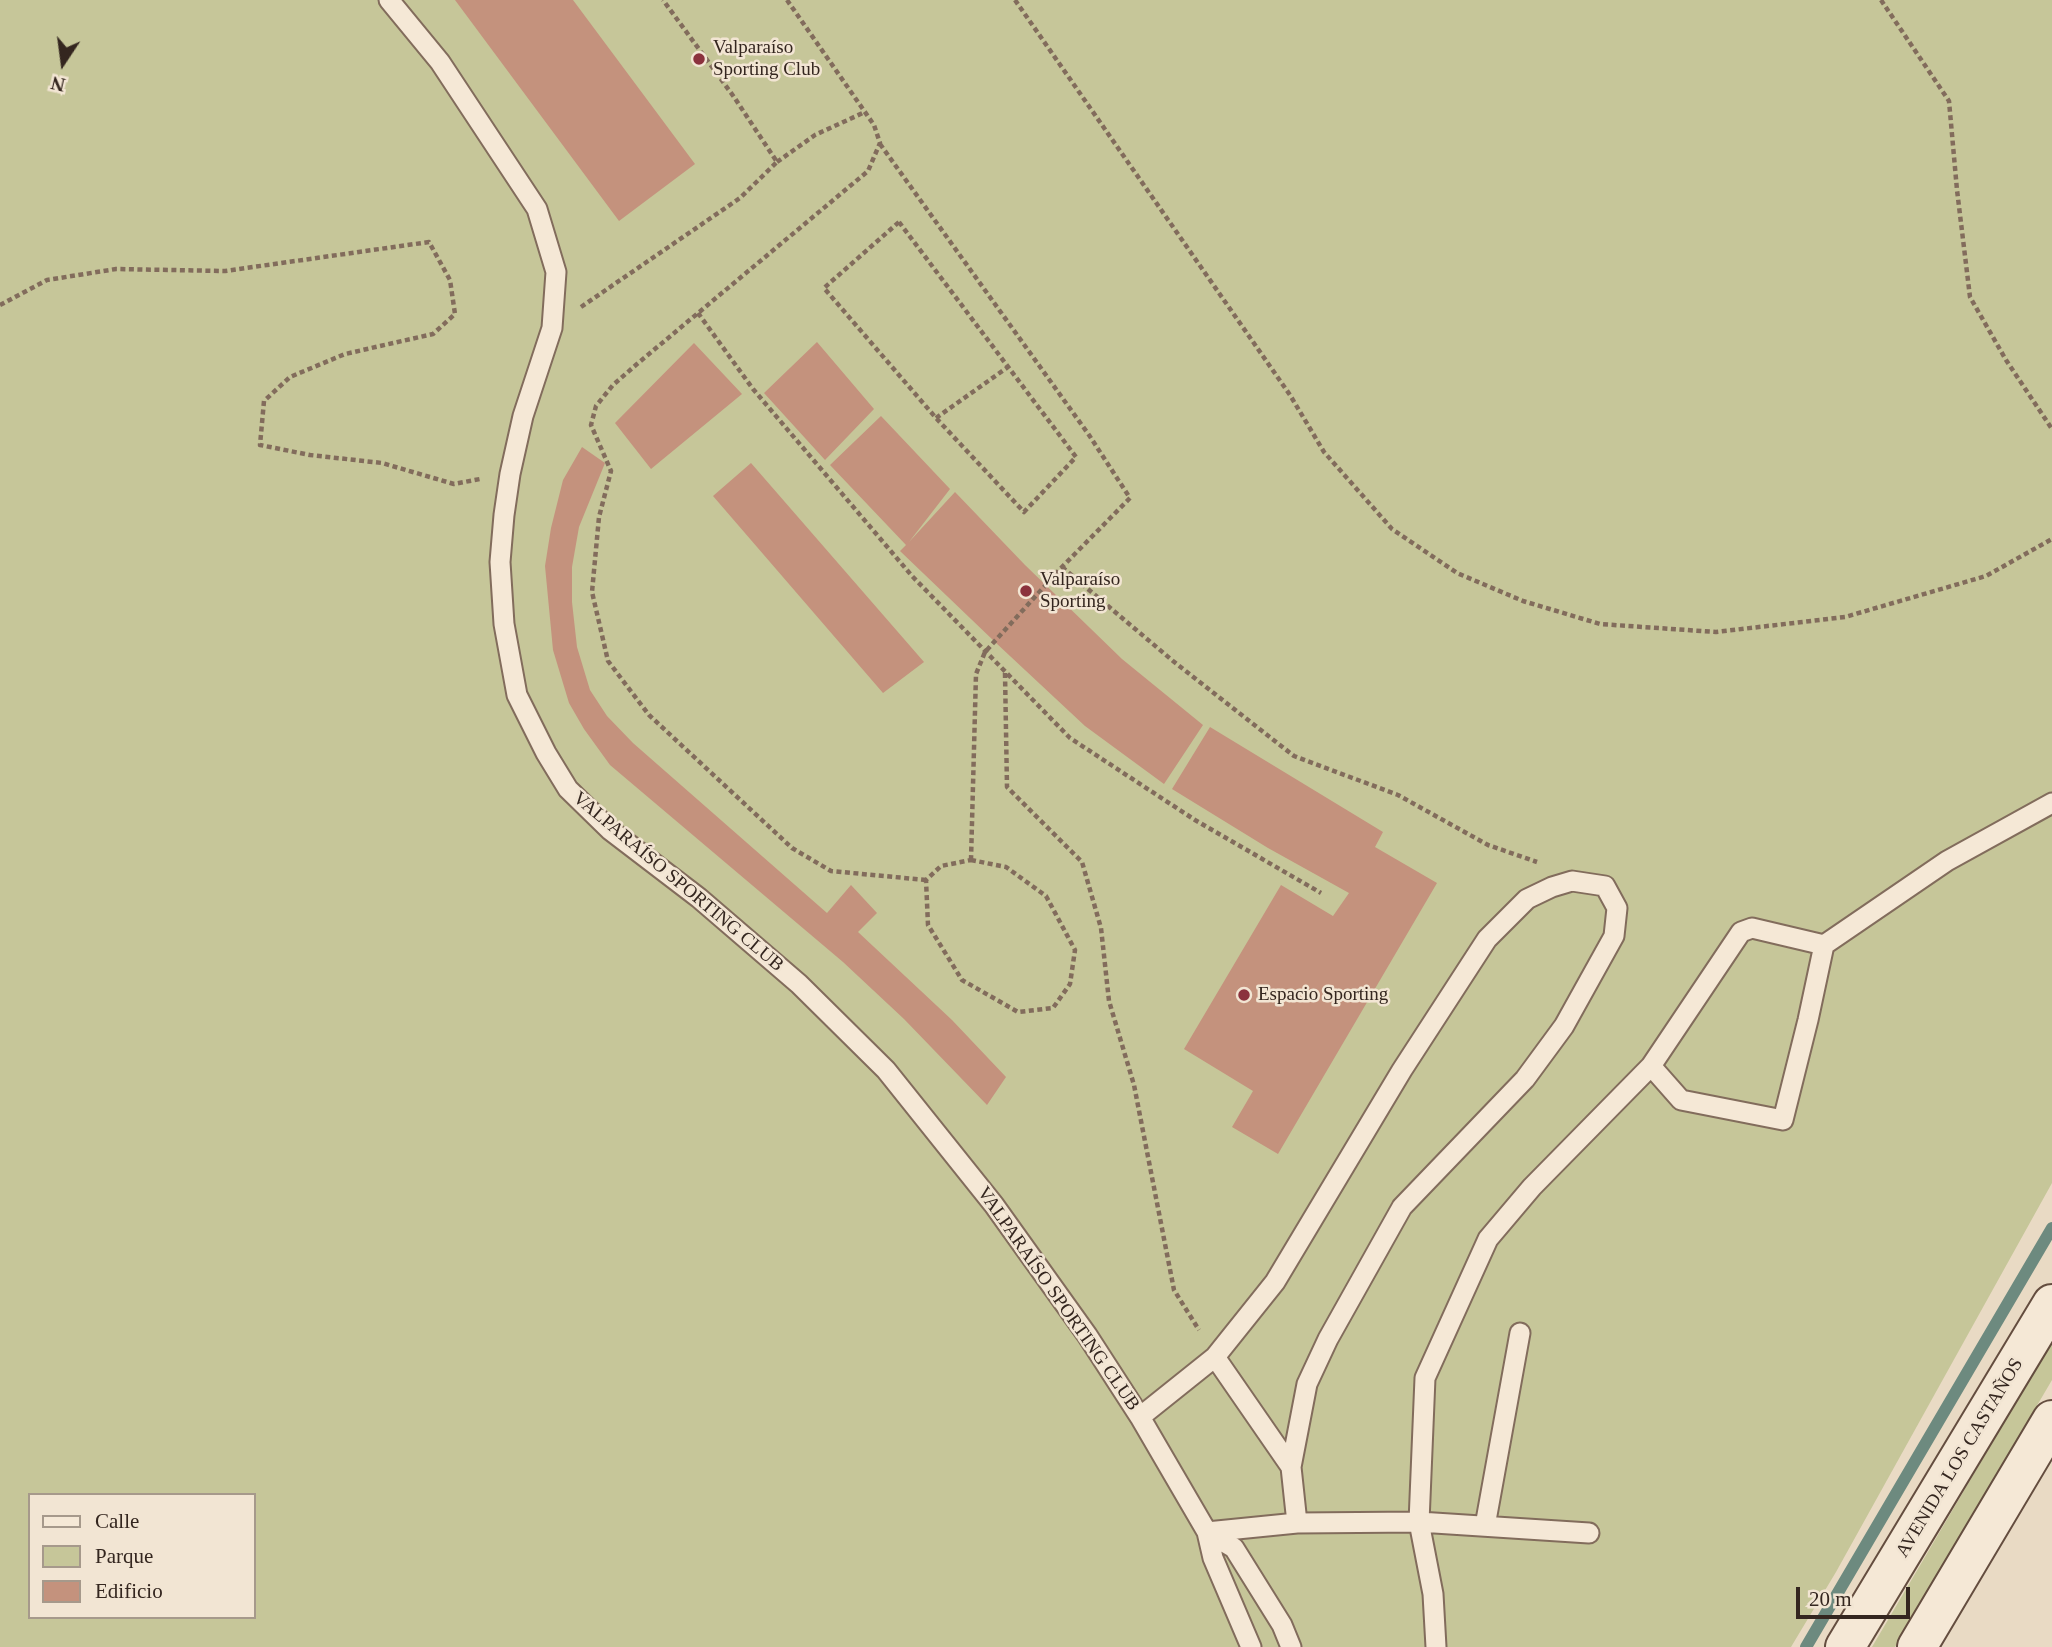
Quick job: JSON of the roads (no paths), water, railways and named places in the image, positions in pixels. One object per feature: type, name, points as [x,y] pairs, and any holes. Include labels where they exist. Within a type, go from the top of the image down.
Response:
[{"type":"main road","name":"AVENIDA LOS CASTAÑOS","points":[[1845,1647],[2052,1304]]},
{"type":"main road","points":[[1917,1647],[2052,1420]]},
{"type":"lane","name":"VALPARAÍSO SPORTING CLUB","points":[[389,0],[440,62],[537,209],[556,272],[552,328],[523,416],[510,474],[500,562],[504,624],[517,695],[546,753],[568,789],[610,830],[699,898],[799,984],[886,1070],[994,1205],[1087,1335],[1140,1417],[1207,1532],[1213,1558],[1251,1647]]},
{"type":"lane","points":[[1651,1066],[1681,1100],[1783,1121],[1824,945],[1947,861],[2052,803]]},
{"type":"lane","name":"VALPARAÍSO SPORTING CLUB","points":[[1140,1417],[1215,1357],[1275,1282],[1402,1070],[1487,939],[1527,899],[1552,887],[1572,881],[1605,886],[1617,908],[1614,936],[1564,1026],[1525,1079],[1402,1207],[1328,1339],[1307,1384],[1291,1467],[1297,1523]]},
{"type":"lane","points":[[1436,1647],[1433,1594],[1419,1522],[1424,1378],[1488,1239],[1532,1187],[1651,1066],[1741,932],[1752,928],[1824,945]]},
{"type":"lane","points":[[1485,1526],[1520,1333]]},
{"type":"lane","name":"VALPARAÍSO SPORTING CLUB","points":[[1215,1357],[1291,1467]]},
{"type":"lane","points":[[1207,1532],[1297,1523],[1419,1522],[1589,1534]]},
{"type":"lane","name":"VALPARAÍSO SPORTING CLUB","points":[[1207,1532],[1234,1548],[1282,1625],[1291,1647]]},
{"type":"waterway","points":[[1806,1647],[2052,1228]]},
{"type":"place","name":"Valparaíso Sporting Club","points":[[699,59]]},
{"type":"place","name":"Valparaíso Sporting","points":[[1026,591]]},
{"type":"place","name":"Espacio Sporting","points":[[1244,995]]}]
